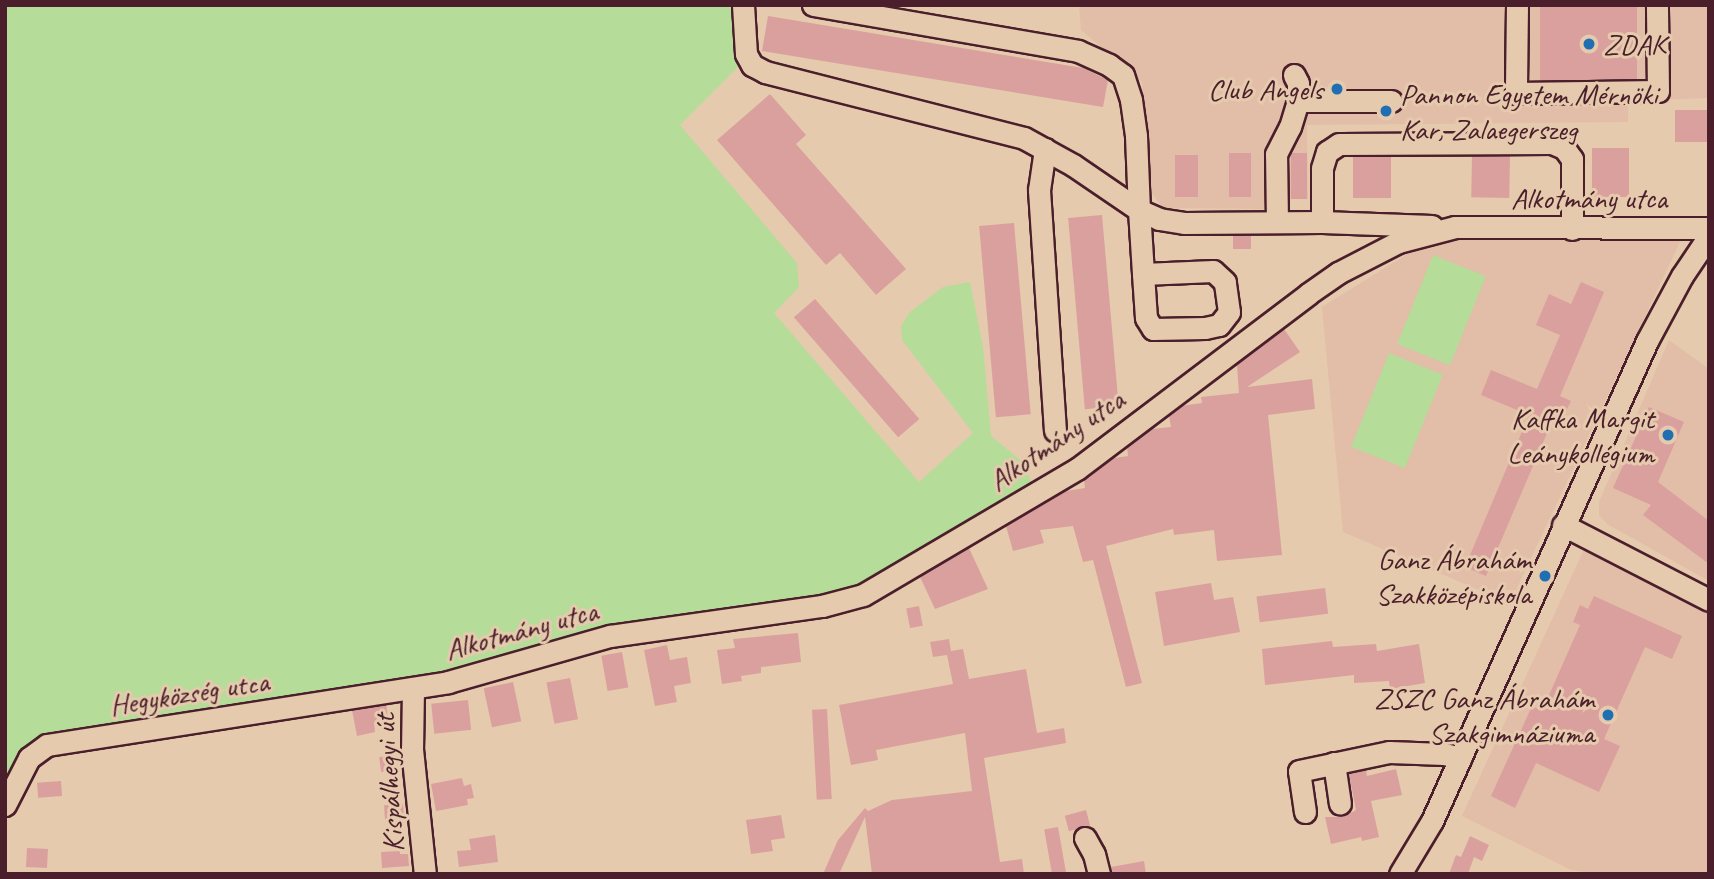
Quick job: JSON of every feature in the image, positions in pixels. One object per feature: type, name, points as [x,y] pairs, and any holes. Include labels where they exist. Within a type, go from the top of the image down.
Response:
[{"type":"street","points":[[743,5],[746,54],[752,65],[765,72],[999,131],[1045,149],[1139,210],[1159,219],[1184,223],[1322,222],[1455,227]]},
{"type":"street","points":[[813,5],[1078,51],[1123,75],[1131,100],[1143,274]]},
{"type":"street","points":[[1517,5],[1516,93],[1658,91],[1657,5]]},
{"type":"street","points":[[1277,222],[1276,154],[1290,127],[1297,101],[1298,83],[1294,75]]},
{"type":"street","points":[[1297,101],[1391,101]]},
{"type":"street","points":[[1322,222],[1322,168],[1327,152],[1339,144],[1552,143],[1564,148],[1572,159],[1572,229]]},
{"type":"street","points":[[1045,149],[1039,190],[1055,430]]},
{"type":"street","name":"Alkotmány utca","points":[[413,688],[448,682],[610,636],[822,606],[863,595],[1077,468],[1338,273],[1398,242],[1455,227],[1709,228]]},
{"type":"street","points":[[1400,874],[1433,821],[1647,341],[1682,276],[1709,236]]},
{"type":"street","points":[[1563,525],[1709,600]]},
{"type":"street","name":"Hegyközség utca","points":[[5,805],[29,758],[47,746],[413,688]]},
{"type":"street","name":"Kispálhegyi út","points":[[413,688],[412,749],[425,874]]},
{"type":"street","points":[[1305,812],[1299,771],[1389,752],[1461,758]]},
{"type":"street","points":[[1334,763],[1340,804]]},
{"type":"street","points":[[1085,838],[1094,854],[1099,874]]},
{"type":"shaded area","name":"Pannon Egyetem Mérnöki Kar, Zalaegerszeg","points":[[1079,5],[1709,5],[1709,98],[1628,101],[1628,122],[1307,125],[1308,199],[1267,199],[1267,209],[1163,208],[1145,184],[1142,82],[1081,30]]},
{"type":"shaded area","points":[[1443,232],[1681,240],[1516,590],[1479,590],[1343,532],[1322,307]]},
{"type":"shaded area","name":"Kaffka Margit Leánykollégium","points":[[1669,340],[1709,369],[1709,581],[1607,524],[1599,515],[1599,502]]},
{"type":"shaded area","name":"ZSZC Ganz Ábrahám Szakgimnáziuma","points":[[1585,547],[1709,614],[1709,874],[1599,874],[1571,870],[1462,816]]},
{"type":"green space","points":[[5,5],[734,5],[734,47],[738,67],[680,125],[797,263],[799,287],[774,313],[919,482],[973,433],[902,340],[901,326],[910,312],[943,287],[970,282],[983,347],[991,436],[1024,463],[1034,490],[852,595],[560,639],[431,679],[34,744],[5,786]]},
{"type":"green space","points":[[1433,255],[1486,276],[1450,365],[1397,344]]},
{"type":"green space","points":[[1389,353],[1443,375],[1405,468],[1351,447]]},
{"type":"building","name":"ZDAK","points":[[1540,5],[1637,5],[1637,80],[1540,80]]},
{"type":"building","points":[[768,16],[1083,68],[1108,80],[1103,107],[762,51]]},
{"type":"building","points":[[770,94],[806,135],[796,144],[906,269],[876,295],[840,253],[826,265],[717,140]]},
{"type":"building","points":[[1675,110],[1709,110],[1709,142],[1675,142]]},
{"type":"building","points":[[1592,148],[1629,148],[1629,197],[1592,197]]},
{"type":"building","points":[[1229,153],[1251,153],[1251,197],[1229,197]]},
{"type":"building","points":[[1291,153],[1307,153],[1307,199],[1291,199]]},
{"type":"building","points":[[1175,155],[1198,155],[1198,197],[1175,197]]},
{"type":"building","points":[[1472,155],[1510,156],[1509,198],[1471,197]]},
{"type":"building","points":[[1353,157],[1391,157],[1391,198],[1353,198]]},
{"type":"building","points":[[1102,215],[1119,406],[1085,409],[1068,218]]},
{"type":"building","points":[[1014,223],[1031,414],[996,417],[979,226]]},
{"type":"building","points":[[1233,236],[1251,236],[1251,249],[1233,249]]},
{"type":"building","points":[[1581,282],[1604,292],[1560,396],[1571,401],[1564,415],[1556,412],[1486,576],[1465,567],[1529,415],[1481,395],[1491,370],[1537,389],[1560,335],[1536,325],[1549,294],[1571,304]]},
{"type":"building","points":[[815,299],[919,419],[898,437],[794,317]]},
{"type":"building","points":[[1284,329],[1300,352],[1247,387],[1312,379],[1315,409],[1268,415],[1282,555],[1217,561],[1214,530],[1174,535],[1173,529],[1106,546],[1142,683],[1126,687],[1093,560],[1083,562],[1073,526],[1040,530],[1044,543],[1013,551],[1006,526],[1066,491],[1085,488],[1084,480],[1114,458],[1128,456],[1127,447],[1151,429],[1171,427],[1169,416],[1181,406],[1202,403],[1201,397],[1239,393],[1237,365]]},
{"type":"building","points":[[1649,407],[1684,422],[1658,482],[1709,521],[1709,564],[1643,515],[1651,505],[1613,488]]},
{"type":"building","points":[[969,548],[988,589],[935,609],[920,577]]},
{"type":"building","points":[[1211,583],[1214,600],[1233,597],[1240,632],[1164,646],[1155,592]]},
{"type":"building","points":[[1325,588],[1328,614],[1260,622],[1257,596]]},
{"type":"building","points":[[1594,596],[1682,636],[1672,659],[1645,647],[1604,739],[1620,746],[1599,792],[1536,763],[1515,808],[1491,796],[1532,706],[1542,711],[1580,625],[1573,622],[1580,605],[1588,609]]},
{"type":"building","points":[[919,606],[923,626],[910,628],[906,608]]},
{"type":"building","points":[[798,633],[801,662],[761,667],[761,673],[741,676],[742,681],[722,684],[717,650],[735,648],[733,639]]},
{"type":"building","points":[[949,639],[951,651],[963,649],[969,679],[1026,669],[1037,733],[1064,728],[1066,743],[984,758],[1000,862],[1022,859],[1024,874],[872,874],[865,817],[839,874],[823,874],[838,840],[865,808],[868,811],[892,800],[972,791],[965,733],[876,750],[878,760],[851,765],[839,705],[953,684],[947,655],[933,657],[930,642]]},
{"type":"building","points":[[1332,641],[1333,647],[1376,644],[1377,651],[1419,644],[1425,683],[1390,689],[1389,681],[1354,683],[1354,675],[1265,685],[1262,649]]},
{"type":"building","points":[[667,645],[670,660],[687,657],[691,683],[674,686],[677,702],[655,706],[644,650]]},
{"type":"building","points":[[622,652],[628,687],[608,691],[601,656]]},
{"type":"building","points":[[570,678],[578,719],[554,724],[546,683]]},
{"type":"building","points":[[513,682],[521,721],[492,727],[484,688]]},
{"type":"building","points":[[468,700],[471,730],[434,734],[431,704]]},
{"type":"building","points":[[386,705],[389,720],[374,723],[375,732],[357,736],[352,710]]},
{"type":"building","points":[[827,709],[832,799],[817,800],[812,710]]},
{"type":"building","points":[[395,755],[397,770],[381,772],[379,757]]},
{"type":"building","points":[[1396,769],[1402,795],[1371,801],[1379,837],[1362,841],[1361,837],[1331,844],[1325,817],[1343,817],[1356,810],[1349,774],[1366,770],[1367,776]]},
{"type":"building","points":[[462,778],[464,786],[471,784],[474,798],[467,799],[468,805],[436,811],[431,784]]},
{"type":"building","points":[[61,781],[62,796],[38,798],[37,783]]},
{"type":"building","points":[[403,804],[404,818],[385,819],[384,805]]},
{"type":"building","points":[[1086,810],[1090,825],[1069,831],[1065,816]]},
{"type":"building","points":[[781,815],[785,838],[771,840],[773,851],[751,854],[746,820]]},
{"type":"building","points":[[1058,827],[1066,874],[1052,874],[1044,829]]},
{"type":"building","points":[[495,835],[498,862],[459,867],[457,851],[471,850],[469,839]]},
{"type":"building","points":[[1470,836],[1489,845],[1482,861],[1474,857],[1468,874],[1449,874],[1456,855],[1461,857]]},
{"type":"building","points":[[27,848],[48,849],[47,868],[26,867]]},
{"type":"building","points":[[400,851],[400,854],[408,854],[409,866],[382,868],[381,852]]},
{"type":"building","points":[[1144,861],[1146,874],[1112,874],[1111,867]]},
{"type":"place","name":"ZDAK","points":[[1589,44]]},
{"type":"place","name":"Club Angels","points":[[1337,89]]},
{"type":"place","name":"Pannon Egyetem Mérnöki Kar, Zalaegerszeg","points":[[1386,111]]},
{"type":"place","name":"Kaffka Margit Leánykollégium","points":[[1668,435]]},
{"type":"place","name":"Ganz Ábrahám Szakközépiskola","points":[[1545,576]]},
{"type":"place","name":"ZSZC Ganz Ábrahám Szakgimnáziuma","points":[[1608,715]]}]
